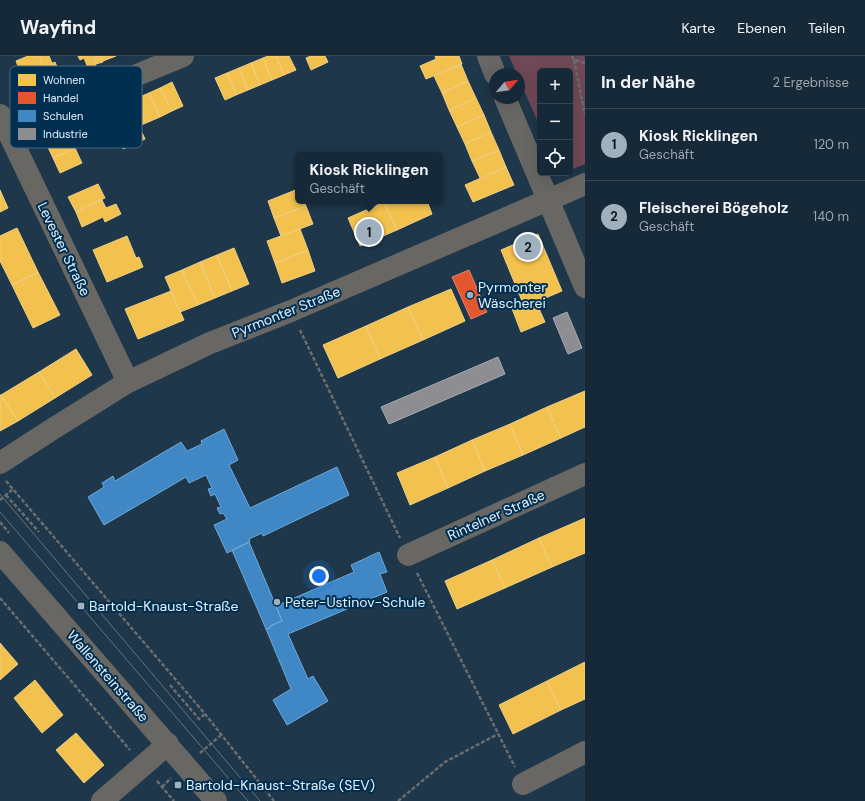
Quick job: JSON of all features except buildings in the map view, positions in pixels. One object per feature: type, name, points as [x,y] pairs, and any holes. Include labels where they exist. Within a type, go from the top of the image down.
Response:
[{"type":"street","points":[[142,71],[183,56]]},
{"type":"street","points":[[488,56],[493,68]]},
{"type":"street","points":[[508,104],[585,287]]},
{"type":"street","name":"Levester Straße","points":[[3,122],[10,137]]},
{"type":"street","name":"Levester Straße","points":[[16,148],[128,382]]},
{"type":"street","name":"Pyrmonter Straße","points":[[2,471],[51,430],[128,382],[210,343],[291,311],[585,184]]},
{"type":"street","name":"Rintelner Straße","points":[[408,555],[585,474]]},
{"type":"street","name":"Wallensteinstraße","points":[[0,552],[216,801]]},
{"type":"street","points":[[102,801],[168,744]]},
{"type":"street","points":[[523,784],[585,752]]},
{"type":"path","points":[[572,56],[585,115]]},
{"type":"path","points":[[574,60],[585,63]]},
{"type":"path","points":[[2,471],[13,490],[204,714],[274,801]]},
{"type":"path","points":[[0,500],[13,490]]},
{"type":"path","points":[[6,495],[39,532]]},
{"type":"path","points":[[0,598],[174,801]]},
{"type":"path","points":[[170,685],[199,719],[204,714]]},
{"type":"path","points":[[398,801],[445,762],[498,734]]},
{"type":"shaded area","points":[[509,56],[585,56],[585,164],[573,169],[573,68],[537,68],[537,120],[525,93],[525,68],[514,68]]},
{"type":"tram line","points":[[0,494],[260,801]]},
{"type":"tram line","points":[[0,512],[248,801]]},
{"type":"place","name":"Kiosk Ricklingen","points":[[369,232]]},
{"type":"place","name":"Fleischerei Bögeholz","points":[[528,247]]},
{"type":"place","name":"Pyrmonter Wäscherei","points":[[470,295]]},
{"type":"place","name":"Peter-Ustinov-Schule","points":[[277,602]]},
{"type":"place","name":"Bartold-Knaust-Straße","points":[[81,606]]},
{"type":"place","name":"Bartold-Knaust-Straße (SEV)","points":[[178,785]]}]
